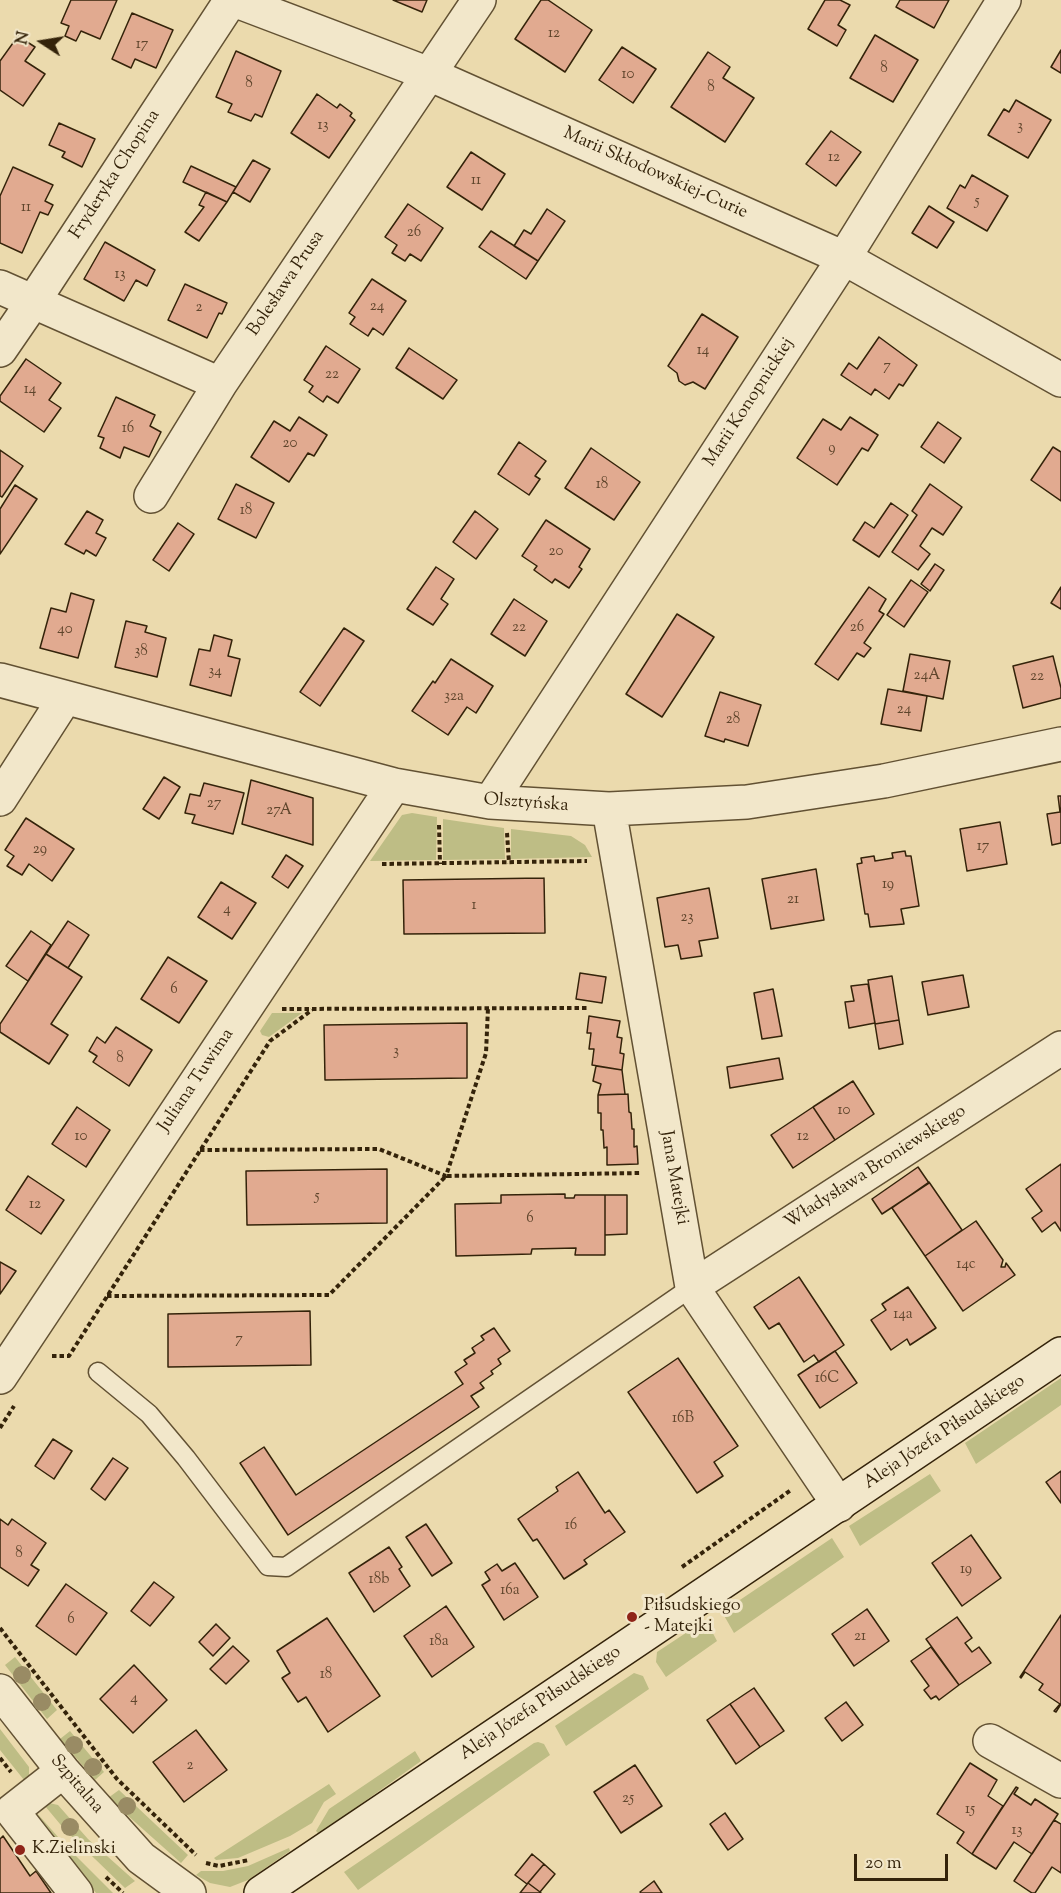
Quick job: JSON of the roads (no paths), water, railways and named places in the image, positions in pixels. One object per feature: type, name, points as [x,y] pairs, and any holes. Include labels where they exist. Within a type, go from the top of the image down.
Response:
[{"type":"street","name":"Marii Skłodowskiej-Curie","points":[[232,0],[429,74],[844,258],[1061,380]]},
{"type":"street","name":"Fryderyka Chopina","points":[[0,350],[232,0]]},
{"type":"street","name":"Bolesława Prusa","points":[[151,496],[220,384],[479,0]]},
{"type":"street","name":"Marii Konopnickiej","points":[[498,813],[1004,0]]},
{"type":"street","points":[[0,287],[220,384]]},
{"type":"street","name":"Olsztyńska","points":[[0,680],[498,813],[747,802],[884,781],[1061,744]]},
{"type":"street","points":[[0,799],[65,698]]},
{"type":"street","name":"Juliana Tuwima","points":[[0,1377],[394,785]]},
{"type":"street","name":"Jana Matejki","points":[[609,809],[692,1287],[839,1505]]},
{"type":"street","name":"Władysława Broniewskiego","points":[[692,1287],[1061,1048]]},
{"type":"street","name":"Aleja Józefa Piłsudskiego","points":[[261,1893],[1061,1354]]},
{"type":"street","name":"Szpitalna","points":[[0,1691],[63,1771],[141,1858],[177,1885]]},
{"type":"street","points":[[990,1741],[1061,1781]]},
{"type":"street","points":[[63,1771],[12,1811],[76,1893]]},
{"type":"lane","points":[[98,1372],[156,1423],[186,1458],[268,1566],[286,1567],[692,1287]]},
{"type":"place","name":"Piłsudskiego - Matejki","points":[[632,1617]]},
{"type":"place","name":"K.Zielinski","points":[[20,1850]]}]
